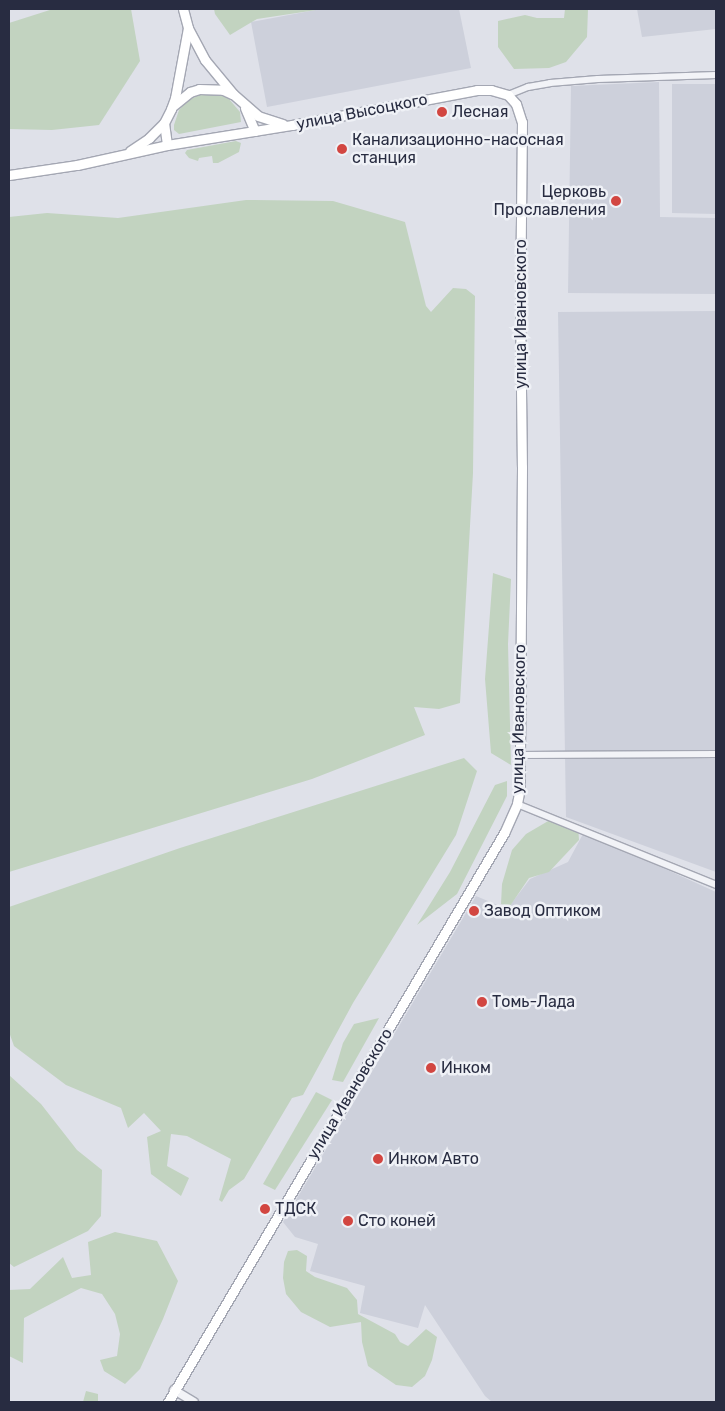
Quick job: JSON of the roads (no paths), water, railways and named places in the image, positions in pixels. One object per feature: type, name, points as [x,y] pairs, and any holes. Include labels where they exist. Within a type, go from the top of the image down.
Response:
[{"type":"main road","points":[[183,9],[188,28],[205,60],[233,94],[258,116],[273,123],[292,125]]},
{"type":"main road","points":[[126,154],[149,138],[164,123],[171,109],[176,98],[188,28]]},
{"type":"main road","points":[[171,109],[185,95],[199,89],[223,90],[233,94]]},
{"type":"main road","name":"улица Высоцкого","points":[[9,175],[77,165],[167,145],[292,125],[477,90],[491,90],[508,95]]},
{"type":"main road","name":"улица Ивановского","points":[[168,1402],[504,833],[517,804],[520,788],[522,467],[520,307],[523,133],[521,113],[508,95]]},
{"type":"main road","points":[[241,101],[248,112],[255,131]]},
{"type":"main road","points":[[164,123],[167,145]]},
{"type":"street","points":[[508,95],[528,87],[550,83],[598,79],[716,75]]},
{"type":"street","points":[[520,756],[716,754]]},
{"type":"street","points":[[517,804],[716,885]]},
{"type":"street","points":[[174,1390],[194,1402]]},
{"type":"place","name":"Лесная","points":[[442,112]]},
{"type":"place","name":"Канализационно-насосная станция","points":[[342,149]]},
{"type":"place","name":"Церковь Прославления","points":[[616,201]]},
{"type":"place","name":"Завод Оптиком","points":[[474,911]]},
{"type":"place","name":"Томь-Лада","points":[[482,1002]]},
{"type":"place","name":"Инком","points":[[431,1068]]},
{"type":"place","name":"Инком Авто","points":[[378,1159]]},
{"type":"place","name":"ТДСК","points":[[265,1209]]},
{"type":"place","name":"Сто коней","points":[[348,1221]]}]
